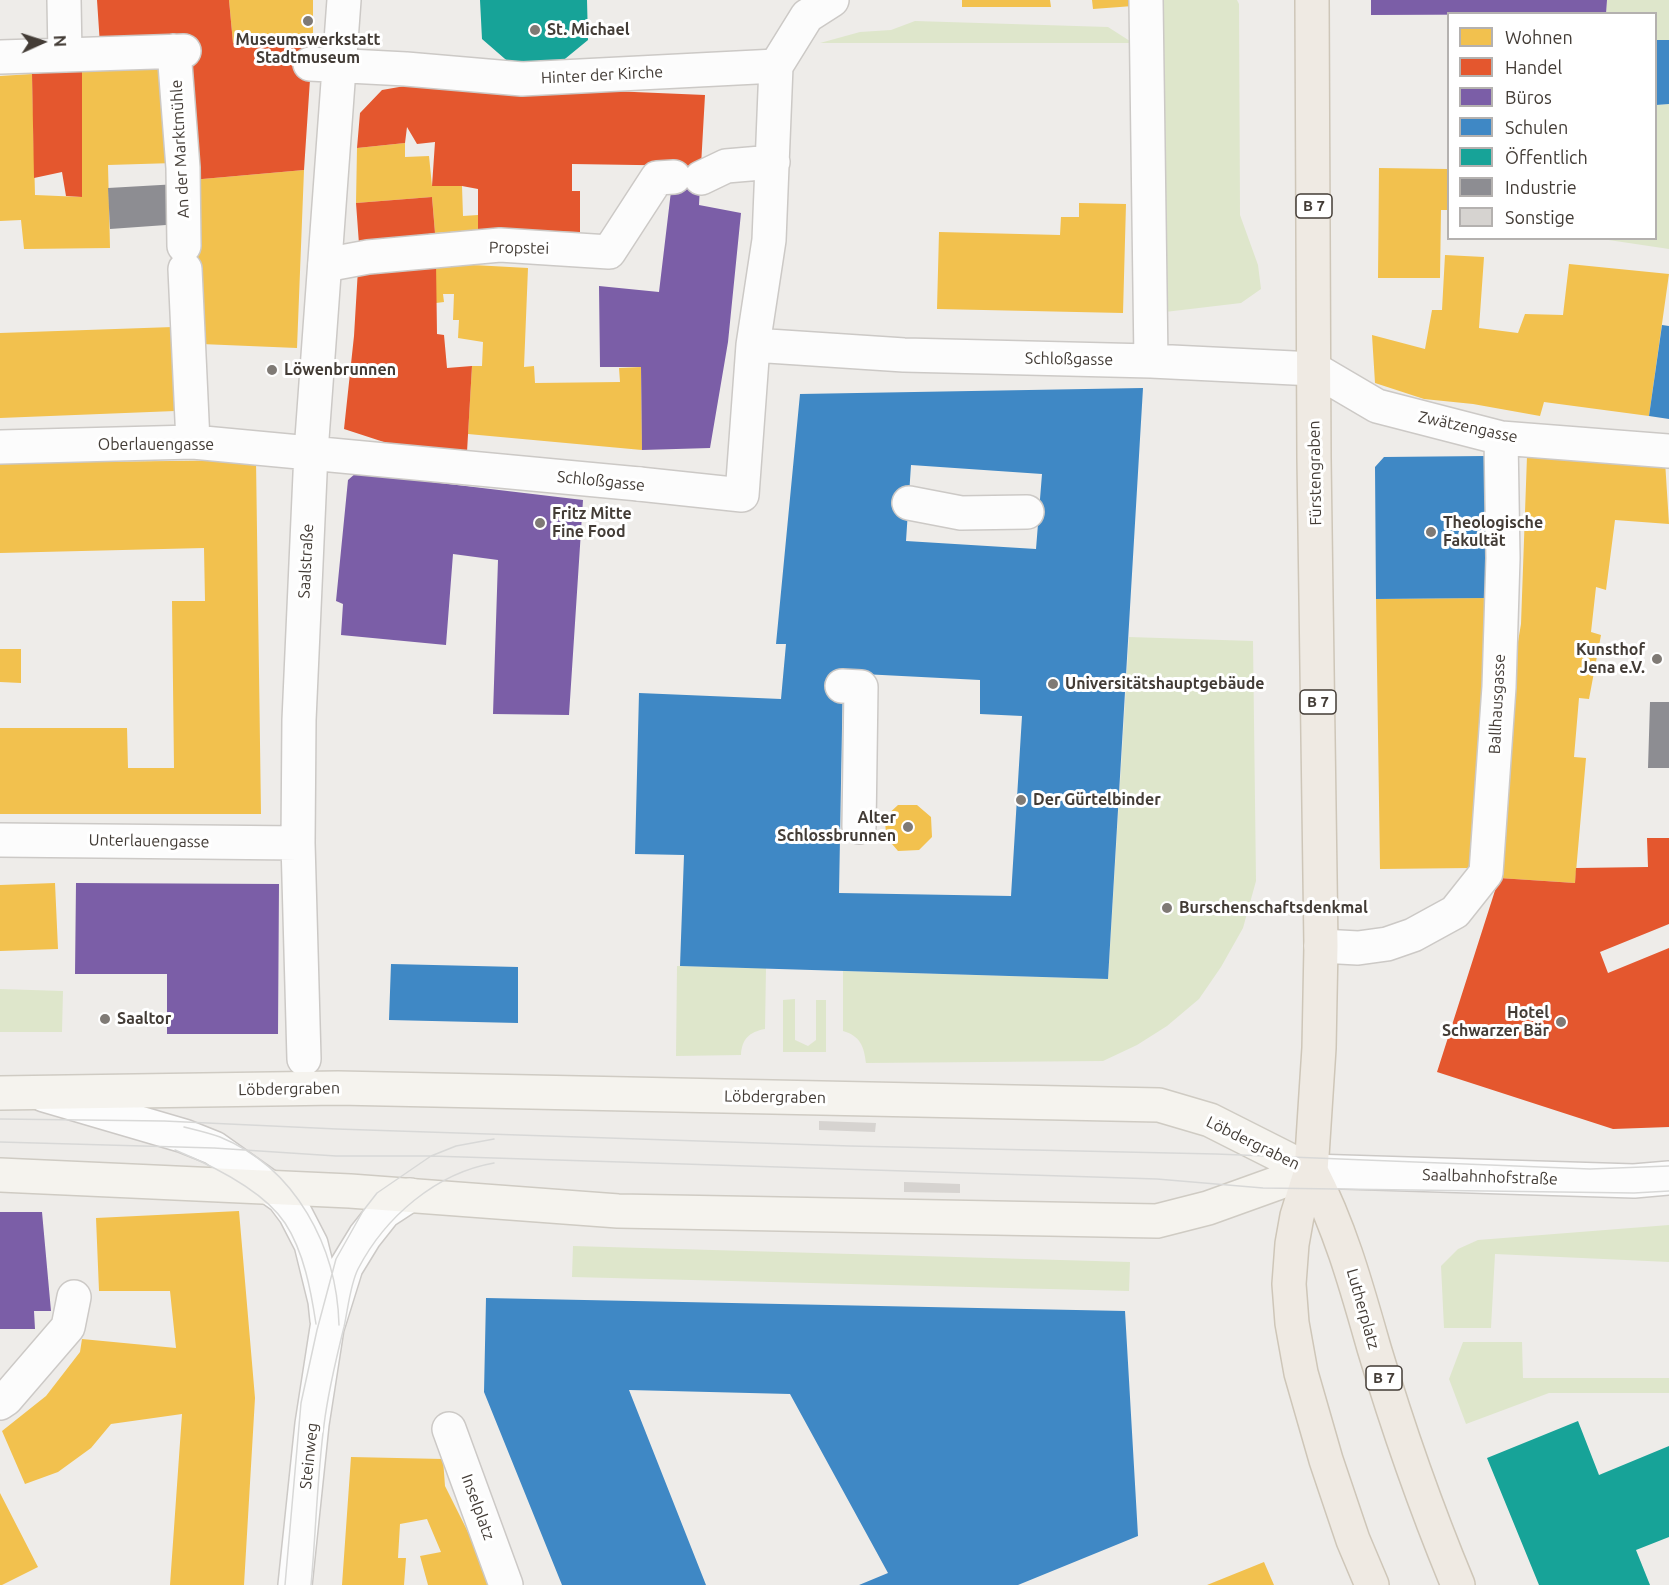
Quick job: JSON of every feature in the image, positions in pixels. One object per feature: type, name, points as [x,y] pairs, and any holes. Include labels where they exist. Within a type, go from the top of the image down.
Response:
[{"type":"main road","name":"Fürstengraben","points":[[1312,0],[1321,946]]},
{"type":"main road","name":"Lutherplatz","points":[[1321,946],[1319,1048],[1311,1171],[1292,1244],[1289,1284],[1292,1323],[1301,1373],[1326,1460],[1353,1540],[1372,1585]]},
{"type":"main road","name":"Löbdergraben","points":[[0,1093],[338,1088],[454,1089],[1159,1105],[1210,1120],[1311,1171]]},
{"type":"main road","name":"Lutherplatz","points":[[1311,1171],[1340,1236],[1430,1518],[1458,1585]]},
{"type":"main road","name":"Löbdergraben","points":[[0,1175],[410,1195],[618,1211],[1157,1221],[1208,1208],[1311,1171]]},
{"type":"street","points":[[64,0],[65,55]]},
{"type":"street","name":"Saalstraße","points":[[304,1059],[298,843],[299,720],[311,452],[325,265],[325,64],[344,0]]},
{"type":"street","points":[[776,66],[807,16],[832,0]]},
{"type":"street","points":[[1146,0],[1151,361]]},
{"type":"street","name":"An der Marktmühle","points":[[0,57],[179,51],[184,258],[193,442]]},
{"type":"street","name":"Hinter der Kirche","points":[[325,64],[522,79],[776,66]]},
{"type":"street","name":"Schloßgasse","points":[[311,452],[742,495],[753,345],[769,240],[776,66]]},
{"type":"street","name":"Propstei","points":[[325,265],[368,257],[500,245],[609,252],[657,178],[687,178],[726,166],[773,162]]},
{"type":"street","name":"Schloßgasse","points":[[753,345],[904,356],[1151,361],[1314,369]]},
{"type":"street","name":"Zwätzengasse","points":[[1314,369],[1377,406],[1501,438],[1669,451]]},
{"type":"street","name":"Ballhausgasse","points":[[1321,946],[1358,948],[1387,944],[1413,935],[1455,912],[1485,873],[1499,687],[1503,558],[1501,438]]},
{"type":"street","name":"Oberlauengasse","points":[[0,447],[193,442],[311,452]]},
{"type":"street","points":[[909,503],[961,513],[1027,512]]},
{"type":"street","points":[[842,686],[861,687],[859,827]]},
{"type":"street","name":"Unterlauengasse","points":[[0,840],[298,843]]},
{"type":"street","name":"Löbdergraben","points":[[34,1092],[184,1136],[214,1148],[267,1187]]},
{"type":"street","name":"Saalbahnhofstraße","points":[[1311,1171],[1634,1181],[1669,1178]]},
{"type":"street","name":"Steinweg","points":[[267,1187],[282,1197],[295,1213],[311,1244],[324,1301],[327,1328]]},
{"type":"street","name":"Steinweg","points":[[295,1585],[312,1424],[327,1328],[346,1267],[365,1236],[384,1212],[410,1195]]},
{"type":"street","points":[[0,1403],[6,1399],[68,1326],[74,1297]]},
{"type":"street","name":"Inselplatz","points":[[449,1429],[506,1585]]},
{"type":"green space","points":[[1157,0],[1237,0],[1239,4],[1240,215],[1258,265],[1261,289],[1241,303],[1165,312]]},
{"type":"green space","points":[[1607,0],[1669,0],[1669,40],[1657,40],[1657,12],[1606,12]]},
{"type":"green space","points":[[915,21],[1108,27],[1133,43],[820,43],[860,32],[891,30]]},
{"type":"green space","points":[[1669,104],[1669,249],[1609,240],[1657,240],[1657,105]]},
{"type":"green space","points":[[1129,637],[1253,641],[1256,881],[1243,928],[1221,967],[1199,999],[1167,1026],[1137,1045],[1103,1061],[866,1063],[860,1042],[843,1031],[843,971],[1108,979]]},
{"type":"green space","points":[[677,966],[766,968],[765,1029],[747,1037],[741,1055],[676,1056]]},
{"type":"green space","points":[[0,989],[63,991],[62,1032],[0,1032]]},
{"type":"green space","points":[[795,999],[795,1040],[808,1046],[816,1040],[816,1000],[826,1000],[826,1052],[783,1052],[783,1000]]},
{"type":"green space","points":[[1669,1225],[1669,1262],[1495,1254],[1491,1328],[1444,1328],[1441,1266],[1458,1249],[1478,1240]]},
{"type":"green space","points":[[573,1246],[1130,1262],[1129,1291],[572,1277]]},
{"type":"green space","points":[[1463,1342],[1522,1342],[1523,1378],[1669,1378],[1669,1393],[1549,1393],[1466,1424],[1449,1379]]},
{"type":"building: Wohnen","points":[[229,0],[313,0],[313,34],[233,43]]},
{"type":"building: Wohnen","points":[[962,0],[1050,0],[1051,7],[962,7]]},
{"type":"building: Wohnen","points":[[1092,0],[1133,0],[1133,6],[1093,9]]},
{"type":"building: Wohnen","points":[[170,62],[174,163],[108,165],[110,248],[24,249],[21,220],[0,221],[0,76],[32,74],[35,195],[82,197],[82,69]]},
{"type":"building: Wohnen","points":[[405,143],[405,157],[429,156],[432,186],[462,186],[463,216],[478,215],[478,230],[435,233],[432,197],[356,203],[357,148]]},
{"type":"building: Wohnen","points":[[1379,168],[1447,169],[1447,210],[1441,210],[1440,278],[1378,278]]},
{"type":"building: Wohnen","points":[[304,170],[297,348],[201,344],[191,180]]},
{"type":"building: Wohnen","points":[[1079,203],[1126,204],[1123,313],[937,309],[939,232],[1060,235],[1061,217],[1079,217]]},
{"type":"building: Wohnen","points":[[1445,255],[1484,257],[1479,328],[1518,333],[1525,314],[1563,315],[1569,264],[1669,274],[1649,416],[1544,402],[1540,416],[1473,404],[1424,399],[1375,383],[1372,335],[1425,349],[1432,310],[1442,310]]},
{"type":"building: Wohnen","points":[[436,263],[528,268],[524,367],[534,366],[535,383],[620,382],[619,368],[641,367],[642,450],[468,434],[472,366],[482,366],[483,342],[458,338],[459,320],[453,320],[454,294],[443,294],[444,302],[436,303]]},
{"type":"building: Wohnen","points":[[173,327],[175,411],[0,418],[0,333]]},
{"type":"building: Wohnen","points":[[1527,456],[1665,461],[1669,524],[1615,520],[1606,590],[1596,587],[1591,632],[1601,635],[1589,699],[1579,698],[1574,757],[1586,758],[1575,883],[1499,878],[1510,689],[1521,624]]},
{"type":"building: Wohnen","points":[[256,460],[261,814],[0,814],[0,728],[127,728],[128,768],[174,768],[172,601],[205,601],[204,548],[0,553],[0,463]]},
{"type":"building: Wohnen","points":[[1487,598],[1487,685],[1471,868],[1380,869],[1376,599]]},
{"type":"building: Wohnen","points":[[0,649],[21,649],[21,683],[0,682]]},
{"type":"building: Wohnen","name":"Alter Schlossbrunnen","points":[[898,805],[917,805],[931,817],[932,837],[919,850],[898,851],[886,837],[885,817]]},
{"type":"building: Wohnen","points":[[55,883],[58,949],[0,951],[0,885]]},
{"type":"building: Wohnen","points":[[239,1211],[255,1398],[244,1585],[170,1585],[182,1414],[111,1424],[91,1448],[58,1472],[25,1484],[2,1431],[46,1396],[80,1352],[82,1339],[176,1348],[170,1291],[99,1291],[96,1218]]},
{"type":"building: Wohnen","points":[[351,1457],[443,1459],[445,1486],[475,1546],[490,1585],[428,1585],[420,1556],[441,1552],[427,1519],[400,1524],[398,1558],[406,1558],[404,1585],[342,1585]]},
{"type":"building: Wohnen","points":[[0,1493],[38,1567],[2,1585],[0,1585]]},
{"type":"building: Wohnen","points":[[1264,1562],[1274,1585],[1207,1585]]},
{"type":"building: Handel","points":[[97,0],[229,0],[233,43],[313,34],[304,170],[191,180],[183,46],[100,45]]},
{"type":"building: Handel","points":[[82,69],[82,197],[66,196],[62,172],[34,178],[32,74]]},
{"type":"building: Handel","points":[[422,83],[705,95],[701,166],[572,164],[572,191],[580,191],[580,232],[478,230],[478,189],[462,186],[432,186],[435,142],[417,144],[407,127],[405,143],[357,148],[360,113],[382,90]]},
{"type":"building: Handel","points":[[432,197],[435,233],[359,244],[356,203]]},
{"type":"building: Handel","points":[[436,263],[437,334],[444,335],[447,368],[472,366],[467,452],[390,444],[344,429],[354,336],[358,269]]},
{"type":"building: Handel","name":"Hotel Schwarzer Bär","points":[[1647,838],[1669,838],[1669,924],[1600,952],[1608,973],[1669,948],[1669,1127],[1613,1129],[1437,1072],[1499,878],[1575,883],[1576,868],[1648,867]]},
{"type":"building: Büros","points":[[1371,0],[1607,0],[1606,12],[1447,12],[1447,15],[1371,15]]},
{"type":"building: Büros","points":[[674,166],[701,166],[699,205],[741,213],[728,342],[710,448],[642,450],[641,367],[600,367],[599,286],[659,292]]},
{"type":"building: Büros","points":[[356,473],[583,500],[569,715],[493,714],[498,560],[453,554],[446,645],[341,635],[343,604],[336,601],[348,480]]},
{"type":"building: Büros","points":[[76,883],[279,884],[278,1034],[167,1034],[167,974],[75,974]]},
{"type":"building: Büros","points":[[0,1212],[42,1212],[51,1311],[34,1311],[35,1329],[0,1329]]},
{"type":"building: Schulen","points":[[1657,40],[1669,40],[1669,104],[1657,105]]},
{"type":"building: Schulen","points":[[1662,325],[1669,326],[1669,419],[1649,416]]},
{"type":"building: Schulen","name":"Universitätshauptgebäude","points":[[1143,388],[1108,979],[680,966],[684,855],[635,854],[639,693],[781,699],[786,644],[776,644],[800,394]],"holes":[[[911,465],[1042,474],[1036,549],[906,541]],[[843,673],[980,680],[980,714],[1022,716],[1011,896],[839,893]]]},
{"type":"building: Schulen","name":"Theologische Fakultät","points":[[1485,456],[1487,598],[1376,599],[1375,467],[1384,457]]},
{"type":"building: Schulen","points":[[391,964],[518,967],[518,1023],[389,1020]]},
{"type":"building: Schulen","points":[[486,1298],[1125,1311],[1138,1536],[1018,1585],[859,1585],[888,1573],[790,1394],[629,1390],[706,1585],[562,1585],[484,1392]]},
{"type":"building: Öffentlich","name":"St. Michael","points":[[480,0],[587,0],[588,40],[560,63],[512,65],[482,39]]},
{"type":"building: Öffentlich","points":[[1578,1421],[1599,1475],[1669,1446],[1669,1537],[1636,1550],[1650,1585],[1539,1585],[1487,1458]]},
{"type":"building: Industrie","points":[[178,184],[180,224],[110,229],[108,188]]},
{"type":"building: Industrie","points":[[1650,702],[1669,702],[1669,768],[1648,768]]},
{"type":"building: Sonstige","points":[[819,1121],[876,1123],[875,1132],[819,1130]]},
{"type":"building: Sonstige","points":[[904,1182],[960,1184],[960,1193],[904,1192]]},
{"type":"tram line","points":[[0,1119],[164,1121],[850,1146],[1216,1154],[1590,1169],[1669,1166]]},
{"type":"tram line","points":[[184,1127],[220,1137],[247,1151],[270,1168],[291,1190],[321,1239],[330,1267],[339,1325]]},
{"type":"tram line","points":[[285,1585],[301,1403],[336,1259],[363,1211],[377,1193],[431,1156],[456,1146],[494,1139]]},
{"type":"tram line","points":[[0,1142],[214,1148],[336,1156],[431,1156],[1157,1179],[1263,1188],[1634,1193],[1669,1191]]},
{"type":"tram line","points":[[175,1150],[204,1163],[250,1189],[264,1200],[285,1223],[302,1259],[316,1324]]},
{"type":"tram line","points":[[311,1585],[326,1413],[355,1275],[382,1232],[414,1200],[452,1176],[494,1163]]},
{"type":"place","name":"Museumswerkstatt Stadtmuseum","points":[[308,21]]},
{"type":"place","name":"St. Michael","points":[[535,30]]},
{"type":"place","name":"Löwenbrunnen","points":[[272,370]]},
{"type":"place","name":"Fritz Mitte Fine Food","points":[[540,523]]},
{"type":"place","name":"Theologische Fakultät","points":[[1431,532]]},
{"type":"place","name":"Kunsthof Jena e.V.","points":[[1657,659]]},
{"type":"place","name":"Universitätshauptgebäude","points":[[1053,684]]},
{"type":"place","name":"Der Gürtelbinder","points":[[1021,800]]},
{"type":"place","name":"Alter Schlossbrunnen","points":[[908,827]]},
{"type":"place","name":"Burschenschaftsdenkmal","points":[[1167,908]]},
{"type":"place","name":"Saaltor","points":[[105,1019]]},
{"type":"place","name":"Hotel Schwarzer Bär","points":[[1561,1022]]}]
